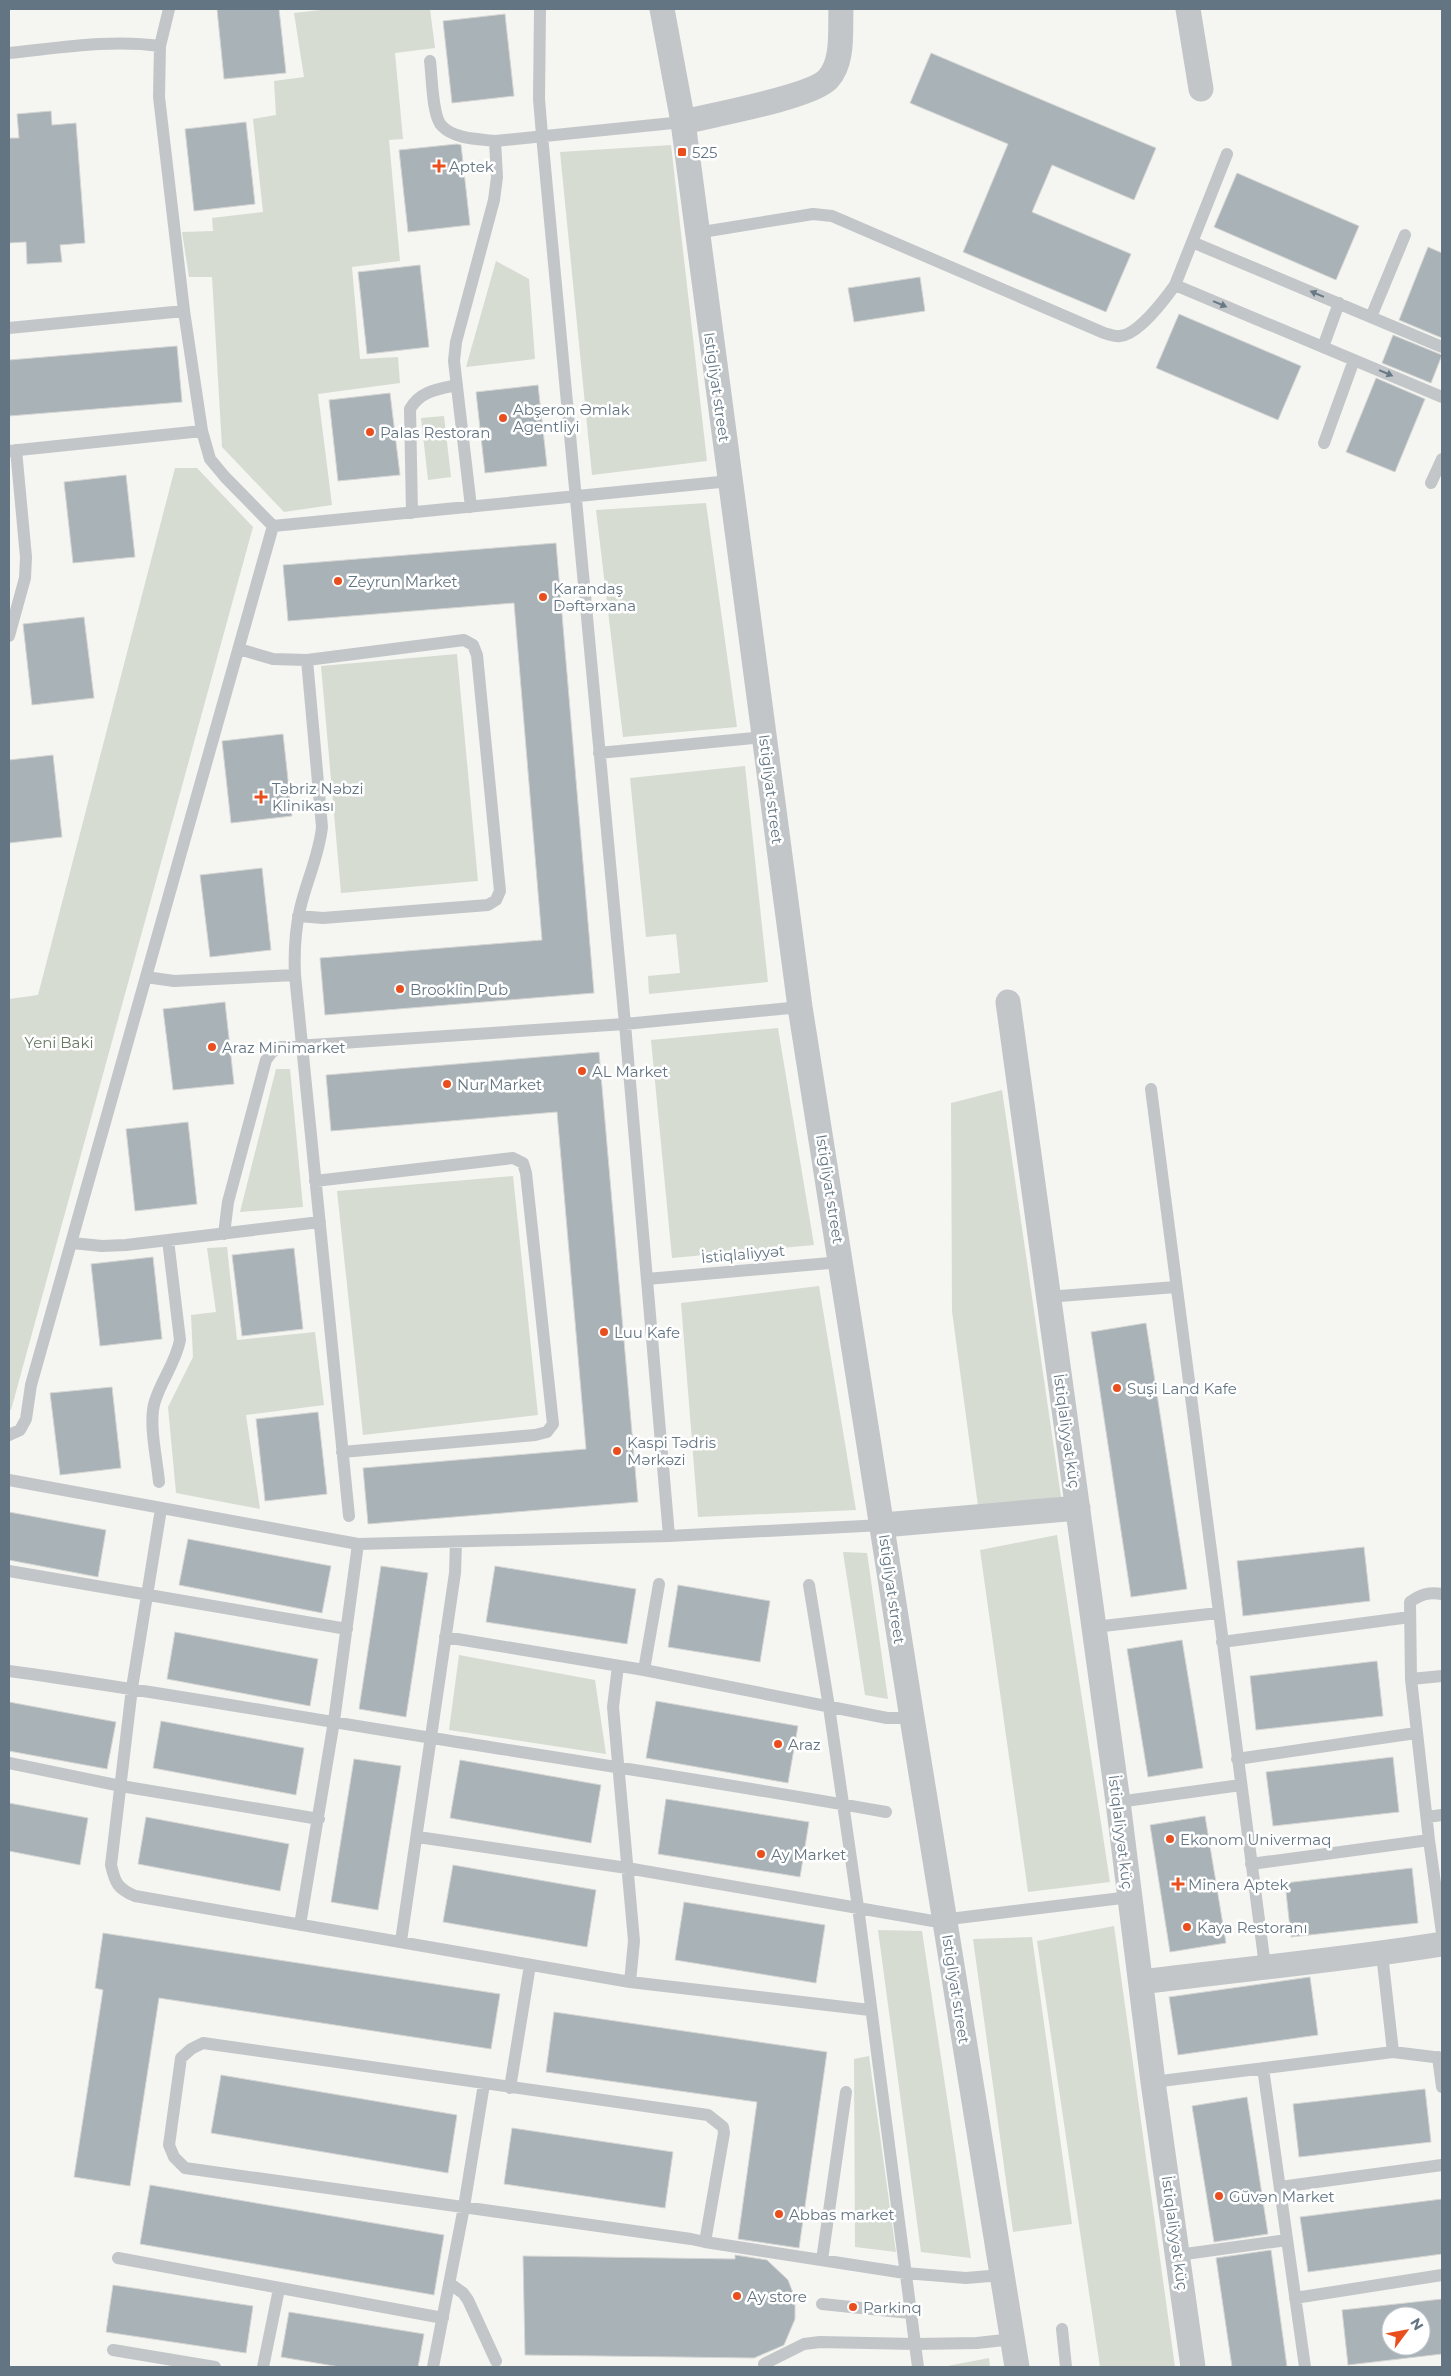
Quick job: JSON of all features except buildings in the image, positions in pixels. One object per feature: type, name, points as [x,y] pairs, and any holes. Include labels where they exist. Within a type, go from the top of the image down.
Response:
[{"type":"street","name":"Istigliyat street","points":[[662,9],[683,122],[696,232],[800,1007],[1017,2367]]},
{"type":"street","points":[[683,122],[818,88],[829,78],[838,61],[841,9]]},
{"type":"street","points":[[1188,9],[1201,89]]},
{"type":"street","name":"İstiqlaliyyət küç","points":[[1008,1002],[1047,1297],[1118,1802],[1153,2082],[1193,2367]]},
{"type":"street","points":[[883,1525],[1078,1508]]},
{"type":"street","points":[[1142,1982],[1265,1966],[1382,1954],[1442,1944]]},
{"type":"lane","points":[[168,9],[160,46],[159,97],[184,311],[202,431],[210,459],[225,477],[274,526]]},
{"type":"lane","points":[[540,9],[539,100],[625,1024],[668,1536]]},
{"type":"lane","points":[[9,53],[107,43],[137,43],[160,46]]},
{"type":"lane","points":[[430,61],[437,117],[441,126],[469,138],[494,141],[683,122]]},
{"type":"lane","points":[[471,507],[454,361],[456,342],[494,200],[496,178],[494,141]]},
{"type":"lane","points":[[696,232],[812,214],[832,216],[1104,333],[1120,336],[1134,330],[1162,303],[1175,285],[1227,154]]},
{"type":"lane","points":[[1371,317],[1405,235]]},
{"type":"lane","points":[[1192,242],[1442,347]]},
{"type":"lane","points":[[1175,285],[1442,397]]},
{"type":"lane","points":[[1323,347],[1339,303]]},
{"type":"lane","points":[[9,328],[184,311]]},
{"type":"lane","points":[[1324,443],[1354,360]]},
{"type":"lane","points":[[412,513],[410,409],[416,400],[431,390],[457,385]]},
{"type":"lane","points":[[9,636],[14,600],[25,578],[26,557],[12,450],[202,431]]},
{"type":"lane","points":[[1431,483],[1442,459]]},
{"type":"lane","points":[[274,526],[730,481]]},
{"type":"lane","points":[[9,1435],[20,1430],[26,1419],[31,1385],[274,526]]},
{"type":"lane","points":[[239,649],[273,659],[307,660],[464,640],[473,646],[477,655],[500,890],[496,900],[488,904],[323,918],[298,916]]},
{"type":"lane","points":[[307,660],[322,827],[320,842],[298,916],[294,947],[295,975],[348,1516]]},
{"type":"lane","points":[[599,753],[764,738]]},
{"type":"lane","points":[[146,977],[174,981],[295,975]]},
{"type":"lane","points":[[224,1234],[228,1202],[266,1060],[272,1052],[281,1047],[302,1044],[625,1024],[800,1007]]},
{"type":"lane","points":[[1151,1089],[1265,1966]]},
{"type":"lane","points":[[315,1181],[513,1158],[523,1163],[526,1173],[553,1424],[547,1432],[535,1436],[342,1452]]},
{"type":"lane","points":[[72,1243],[102,1246],[320,1222]]},
{"type":"lane","points":[[159,1482],[152,1416],[155,1401],[178,1353],[180,1340],[168,1240]]},
{"type":"lane","name":"İstiqlaliyyət","points":[[647,1279],[842,1262]]},
{"type":"lane","points":[[1047,1297],[1176,1287]]},
{"type":"lane","points":[[9,1480],[358,1544],[668,1536],[883,1525]]},
{"type":"lane","points":[[161,1509],[132,1688],[111,1865],[114,1882],[121,1890],[135,1896],[630,1982],[870,2010]]},
{"type":"lane","points":[[401,1941],[418,1837],[444,1637],[455,1573],[456,1542]]},
{"type":"lane","points":[[300,1925],[334,1721],[358,1544]]},
{"type":"lane","points":[[9,1571],[347,1630]]},
{"type":"lane","points":[[644,1670],[659,1584]]},
{"type":"lane","points":[[809,1585],[858,1907],[918,2367]]},
{"type":"lane","points":[[1442,1594],[1431,1592],[1410,1602],[1411,1679],[1416,1733],[1442,1932]]},
{"type":"lane","points":[[1094,1627],[1218,1614]]},
{"type":"lane","points":[[1222,1642],[1368,1621],[1410,1617]]},
{"type":"lane","points":[[444,1637],[644,1670],[887,1718],[912,1718]]},
{"type":"lane","points":[[618,1666],[613,1707],[634,1941],[630,1982]]},
{"type":"lane","points":[[9,1671],[132,1688],[430,1738],[619,1766],[886,1812]]},
{"type":"lane","points":[[1411,1679],[1442,1676]]},
{"type":"lane","points":[[1237,1759],[1416,1733]]},
{"type":"lane","points":[[9,1763],[121,1786],[319,1819]]},
{"type":"lane","points":[[1118,1802],[1241,1785]]},
{"type":"lane","points":[[1427,1818],[1442,1816]]},
{"type":"lane","points":[[418,1837],[627,1868],[858,1907],[917,1919],[945,1920],[1130,1898]]},
{"type":"lane","points":[[1251,1864],[1429,1840]]},
{"type":"lane","points":[[1382,1954],[1393,2052]]},
{"type":"lane","points":[[510,2088],[530,1965]]},
{"type":"lane","points":[[704,2242],[724,2133],[723,2127],[708,2115],[203,2043],[191,2049],[181,2058],[169,2145],[174,2157],[185,2168],[704,2242],[905,2273],[966,2278],[1002,2275]]},
{"type":"lane","points":[[1153,2082],[1393,2052],[1440,2058],[1442,2087]]},
{"type":"lane","points":[[1263,2068],[1305,2367]]},
{"type":"lane","points":[[432,2367],[464,2207],[484,2084]]},
{"type":"lane","points":[[822,2260],[846,2092]]},
{"type":"lane","points":[[1280,2187],[1442,2166]]},
{"type":"lane","points":[[1178,2255],[1287,2240]]},
{"type":"lane","points":[[118,2258],[443,2318]]},
{"type":"lane","points":[[1295,2298],[1442,2275]]},
{"type":"lane","points":[[449,2283],[463,2293],[468,2300],[496,2361]]},
{"type":"lane","points":[[263,2367],[280,2289]]},
{"type":"lane","points":[[822,2304],[910,2313]]},
{"type":"lane","points":[[1062,2329],[1066,2367]]},
{"type":"lane","points":[[764,2364],[804,2344],[820,2342],[915,2344],[977,2343],[1012,2339]]},
{"type":"lane","points":[[113,2350],[215,2367]]},
{"type":"green space","points":[[330,9],[430,9],[435,48],[395,53],[403,139],[389,140],[400,261],[352,267],[360,359],[398,357],[400,383],[318,394],[332,505],[284,512],[222,447],[212,277],[189,277],[182,232],[213,231],[212,218],[263,212],[253,119],[276,115],[274,81],[304,77],[294,13]]},
{"type":"green space","points":[[671,145],[707,461],[592,475],[560,152]]},
{"type":"green space","points":[[496,261],[529,279],[535,359],[466,367]]},
{"type":"green space","points":[[444,416],[451,477],[428,480],[421,418]]},
{"type":"green space","name":"Yeni Baki","points":[[175,468],[197,468],[253,527],[11,1410],[9,1410],[9,999],[38,995]]},
{"type":"green space","points":[[706,503],[737,727],[623,737],[596,510]]},
{"type":"green space","points":[[457,654],[478,881],[341,893],[321,666]]},
{"type":"green space","points":[[745,766],[768,982],[649,994],[648,976],[680,973],[676,934],[646,937],[630,778]]},
{"type":"green space","points":[[778,1028],[814,1245],[672,1258],[651,1040]]},
{"type":"green space","points":[[276,1069],[290,1069],[303,1207],[240,1212]]},
{"type":"green space","points":[[1002,1090],[1061,1497],[978,1506],[952,1311],[951,1103]]},
{"type":"green space","points":[[513,1176],[538,1415],[363,1435],[337,1191]]},
{"type":"green space","points":[[227,1247],[237,1340],[315,1332],[324,1405],[246,1415],[260,1509],[176,1493],[168,1407],[193,1357],[191,1315],[216,1312],[207,1248]]},
{"type":"green space","points":[[819,1286],[856,1510],[698,1517],[681,1303]]},
{"type":"green space","points":[[1057,1535],[1110,1882],[1028,1892],[980,1550]]},
{"type":"green space","points":[[843,1552],[867,1553],[888,1699],[865,1695]]},
{"type":"green space","points":[[459,1655],[595,1680],[606,1754],[449,1730]]},
{"type":"green space","points":[[1114,1926],[1175,2367],[1100,2367],[1037,1941]]},
{"type":"green space","points":[[878,1930],[922,1931],[971,2258],[921,2252]]},
{"type":"green space","points":[[1032,1937],[1072,2224],[1013,2232],[973,1939]]},
{"type":"green space","points":[[869,2056],[896,2252],[855,2247],[854,2059]]},
{"type":"green space","points":[[989,2358],[990,2367],[942,2367]]},
{"type":"place","name":"525","points":[[682,152]]},
{"type":"place","name":"Aptek","points":[[439,166]]},
{"type":"place","name":"Abşeron Əmlak Agentliyi","points":[[503,418]]},
{"type":"place","name":"Palas Restoran","points":[[370,432]]},
{"type":"place","name":"Zeyrun Market","points":[[338,581]]},
{"type":"place","name":"Karandaş Dəftərxana","points":[[543,597]]},
{"type":"place","name":"Təbriz Nəbzi Klinikası","points":[[261,797]]},
{"type":"place","name":"Brooklin Pub","points":[[400,989]]},
{"type":"place","name":"Araz Minimarket","points":[[212,1047]]},
{"type":"place","name":"AL Market","points":[[582,1071]]},
{"type":"place","name":"Nur Market","points":[[447,1084]]},
{"type":"place","name":"Luu Kafe","points":[[604,1332]]},
{"type":"place","name":"Suşi Land Kafe","points":[[1117,1388]]},
{"type":"place","name":"Kaspi Tədris Mərkəzi","points":[[617,1451]]},
{"type":"place","name":"Araz","points":[[778,1744]]},
{"type":"place","name":"Ekonom Univermaq","points":[[1170,1839]]},
{"type":"place","name":"Ay Market","points":[[761,1854]]},
{"type":"place","name":"Minera Aptek","points":[[1178,1884]]},
{"type":"place","name":"Kaya Restoranı","points":[[1187,1927]]},
{"type":"place","name":"Güvən Market","points":[[1219,2196]]},
{"type":"place","name":"Abbas market","points":[[779,2214]]},
{"type":"place","name":"Ay store","points":[[737,2296]]},
{"type":"place","name":"Parkinq","points":[[853,2307]]}]
